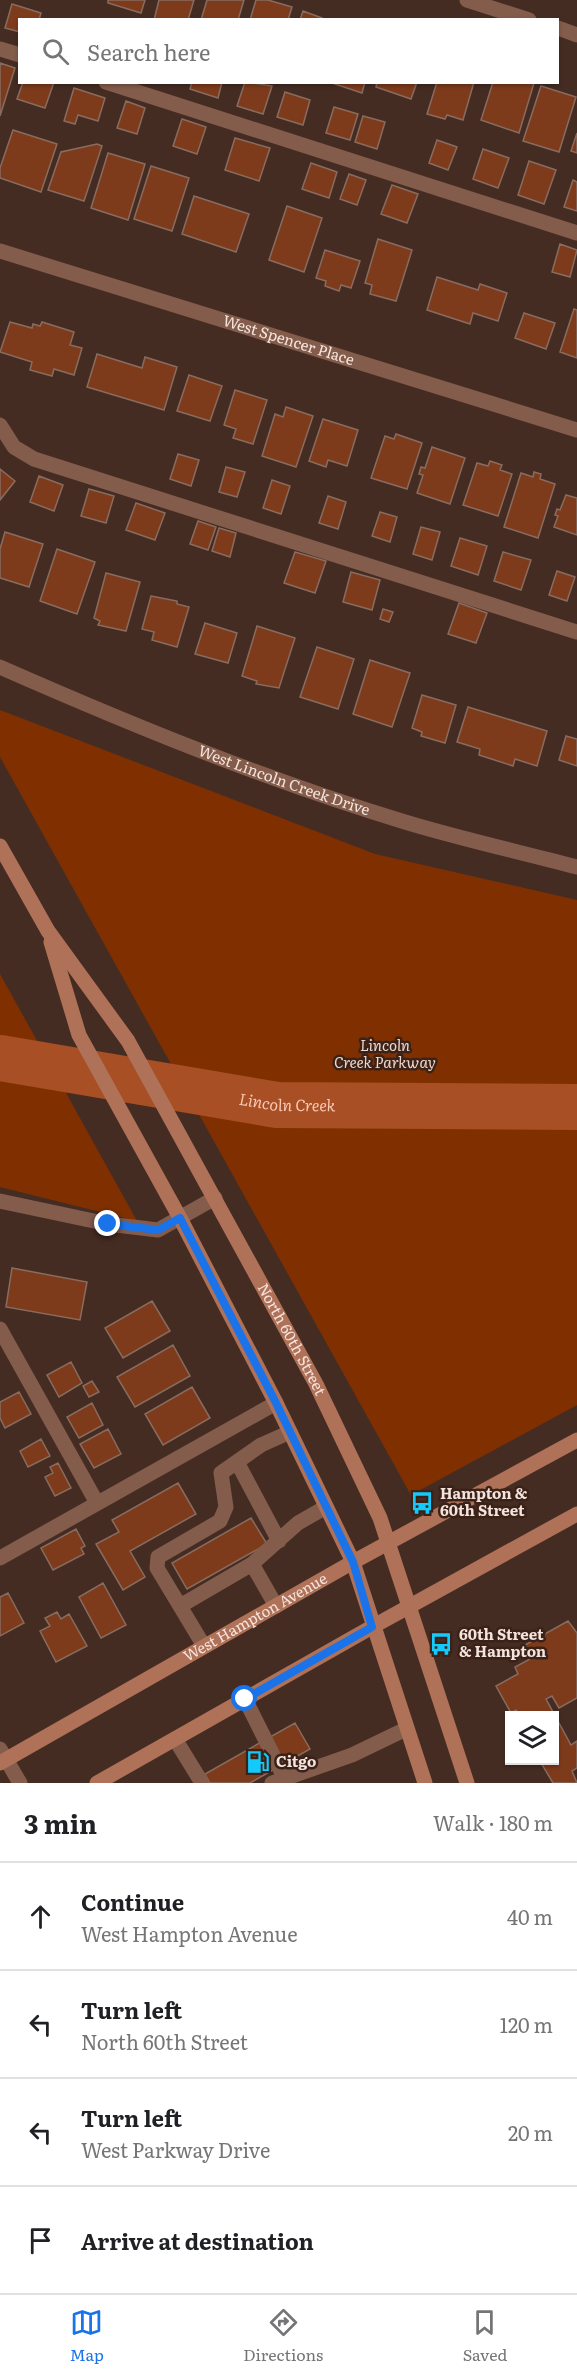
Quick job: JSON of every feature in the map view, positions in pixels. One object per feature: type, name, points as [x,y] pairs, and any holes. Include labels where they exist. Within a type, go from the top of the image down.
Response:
[{"type":"main road","name":"North 60th Street","points":[[0,846],[48,930],[128,1041],[316,1384],[380,1518],[407,1608],[467,1783]]},
{"type":"main road","name":"North 60th Street","points":[[48,930],[79,1035],[180,1218],[276,1403],[353,1562],[372,1627],[425,1783]]},
{"type":"main road","name":"West Hampton Avenue","points":[[2,1757],[577,1440]]},
{"type":"main road","points":[[97,1783],[577,1514]]},
{"type":"street","points":[[466,0],[523,18]]},
{"type":"street","points":[[559,28],[577,34]]},
{"type":"street","points":[[0,49],[18,54]]},
{"type":"street","points":[[112,84],[577,233]]},
{"type":"street","name":"West Spencer Place","points":[[0,251],[577,430]]},
{"type":"street","points":[[0,425],[14,447],[34,459],[577,632]]},
{"type":"street","name":"West Lincoln Creek Drive","points":[[0,667],[135,727],[311,792],[406,822],[577,867]]},
{"type":"street","points":[[0,1201],[108,1224],[158,1230],[215,1198]]},
{"type":"street","points":[[0,1329],[97,1503]]},
{"type":"street","points":[[0,1558],[276,1403]]},
{"type":"street","points":[[204,1646],[157,1568],[158,1557],[220,1521],[226,1507],[221,1473],[261,1445],[290,1432]]},
{"type":"street","points":[[237,1462],[279,1540]]},
{"type":"street","points":[[180,1606],[252,1564],[298,1523],[326,1507]]},
{"type":"street","points":[[252,1564],[276,1605]]},
{"type":"street","points":[[245,1699],[278,1780],[352,1755],[406,1729]]},
{"type":"street","points":[[175,1739],[202,1783]]},
{"type":"street","points":[[2,1757],[20,1783]]},
{"type":"green space","name":"Lincoln Creek Parkway","points":[[0,710],[375,854],[577,900],[577,1405],[411,1495],[0,757]]},
{"type":"green space","points":[[0,974],[137,1221],[0,1187]]},
{"type":"building","points":[[108,0],[145,0],[141,13],[108,3]]},
{"type":"building","points":[[159,0],[194,0],[189,18],[154,18]]},
{"type":"building","points":[[207,0],[244,0],[239,18],[202,18]]},
{"type":"building","points":[[256,0],[268,0],[292,7],[289,18],[251,18]]},
{"type":"building","points":[[12,4],[41,13],[40,18],[18,18],[18,31],[5,28]]},
{"type":"building","points":[[303,11],[322,18],[301,18]]},
{"type":"building","points":[[0,63],[15,68],[0,116]]},
{"type":"building","points":[[22,84],[53,84],[45,108],[17,99]]},
{"type":"building","points":[[191,84],[222,84],[218,98],[190,89]]},
{"type":"building","points":[[244,84],[272,86],[263,114],[237,106]]},
{"type":"building","points":[[335,84],[364,84],[362,93]]},
{"type":"building","points":[[377,84],[416,84],[411,99],[376,87]]},
{"type":"building","points":[[436,84],[473,84],[463,120],[447,115],[445,119],[427,114]]},
{"type":"building","points":[[492,84],[534,84],[519,133],[481,120]]},
{"type":"building","points":[[541,86],[576,97],[559,152],[523,141]]},
{"type":"building","points":[[74,88],[105,98],[98,121],[78,115],[75,124],[64,121]]},
{"type":"building","points":[[285,92],[310,100],[303,125],[277,117]]},
{"type":"building","points":[[126,101],[145,108],[137,134],[117,128]]},
{"type":"building","points":[[334,107],[358,114],[350,140],[326,133]]},
{"type":"building","points":[[363,116],[385,122],[377,149],[355,142]]},
{"type":"building","points":[[182,119],[206,127],[197,154],[173,146]]},
{"type":"building","points":[[13,130],[57,144],[41,192],[0,178],[0,168]]},
{"type":"building","points":[[577,133],[577,153],[571,151]]},
{"type":"building","points":[[235,138],[270,148],[259,181],[225,170]]},
{"type":"building","points":[[437,140],[457,147],[448,170],[429,163]]},
{"type":"building","points":[[97,144],[102,146],[84,201],[48,190],[61,152]]},
{"type":"building","points":[[483,149],[509,158],[498,188],[473,179]]},
{"type":"building","points":[[108,153],[145,164],[128,220],[91,208]]},
{"type":"building","points":[[529,161],[556,170],[544,204],[518,195]]},
{"type":"building","points":[[311,163],[337,172],[329,198],[302,189]]},
{"type":"building","points":[[151,166],[189,178],[172,231],[134,219]]},
{"type":"building","points":[[349,174],[366,180],[357,205],[340,199]]},
{"type":"building","points":[[573,180],[577,182],[577,211],[564,207]]},
{"type":"building","points":[[392,185],[418,194],[407,223],[381,214]]},
{"type":"building","points":[[194,196],[249,214],[236,252],[182,234]]},
{"type":"building","points":[[287,206],[322,218],[304,272],[269,260]]},
{"type":"building","points":[[378,239],[412,250],[396,301],[370,294],[372,285],[365,283]]},
{"type":"building","points":[[560,244],[577,250],[570,277],[552,272]]},
{"type":"building","points":[[325,250],[360,261],[351,288],[341,285],[339,291],[325,286],[326,281],[316,278]]},
{"type":"building","points":[[437,277],[478,290],[480,284],[507,293],[498,321],[473,313],[470,324],[427,310]]},
{"type":"building","points":[[574,309],[577,310],[577,358],[560,352]]},
{"type":"building","points":[[524,313],[555,323],[546,349],[515,338]]},
{"type":"building","points":[[10,322],[32,328],[33,324],[40,326],[42,322],[74,332],[70,345],[82,348],[74,375],[54,369],[52,376],[30,370],[32,362],[0,352]]},
{"type":"building","points":[[97,354],[142,368],[145,357],[177,367],[164,410],[87,387]]},
{"type":"building","points":[[189,375],[222,386],[210,421],[177,411]]},
{"type":"building","points":[[235,390],[267,400],[253,444],[233,438],[236,429],[224,425]]},
{"type":"building","points":[[286,407],[313,416],[296,467],[262,456],[275,414],[283,417]]},
{"type":"building","points":[[323,419],[358,430],[347,466],[328,460],[326,467],[309,461]]},
{"type":"building","points":[[396,434],[422,443],[407,489],[371,478],[385,436],[394,439]]},
{"type":"building","points":[[432,447],[465,458],[450,504],[417,493],[423,475],[419,474],[421,467],[425,468]]},
{"type":"building","points":[[178,454],[199,460],[191,486],[170,479]]},
{"type":"building","points":[[490,461],[502,465],[500,470],[512,474],[498,516],[463,505],[477,463],[488,466]]},
{"type":"building","points":[[226,467],[245,472],[237,497],[219,492]]},
{"type":"building","points":[[0,469],[15,481],[0,500]]},
{"type":"building","points":[[534,472],[541,474],[540,479],[555,484],[538,538],[504,527],[521,473],[533,477]]},
{"type":"building","points":[[39,476],[63,485],[54,511],[30,502]]},
{"type":"building","points":[[272,480],[290,486],[281,514],[263,508]]},
{"type":"building","points":[[89,489],[114,496],[106,523],[81,516]]},
{"type":"building","points":[[566,495],[577,498],[577,535],[554,527],[558,516],[555,515],[557,509],[560,510]]},
{"type":"building","points":[[328,496],[346,502],[338,529],[319,523]]},
{"type":"building","points":[[136,503],[165,513],[155,540],[126,530]]},
{"type":"building","points":[[380,512],[397,517],[390,542],[372,536]]},
{"type":"building","points":[[198,521],[216,527],[208,550],[190,544]]},
{"type":"building","points":[[421,527],[440,532],[432,560],[413,554]]},
{"type":"building","points":[[219,528],[236,533],[230,557],[212,551]]},
{"type":"building","points":[[5,532],[43,544],[29,587],[0,578],[0,549]]},
{"type":"building","points":[[460,538],[487,546],[478,575],[451,566]]},
{"type":"building","points":[[57,549],[95,562],[77,614],[40,601]]},
{"type":"building","points":[[295,552],[326,561],[315,593],[284,583]]},
{"type":"building","points":[[503,552],[531,560],[521,590],[494,581]]},
{"type":"building","points":[[557,571],[575,577],[567,601],[549,595]]},
{"type":"building","points":[[351,572],[380,580],[372,610],[343,602]]},
{"type":"building","points":[[106,573],[140,582],[126,631],[98,625],[100,621],[94,618]]},
{"type":"building","points":[[151,596],[177,601],[177,604],[189,607],[177,647],[152,640],[154,632],[142,629]]},
{"type":"building","points":[[459,603],[487,613],[476,643],[448,634]]},
{"type":"building","points":[[383,609],[393,612],[389,622],[380,619]]},
{"type":"building","points":[[205,623],[237,633],[228,663],[195,654]]},
{"type":"building","points":[[257,626],[295,638],[279,688],[256,684],[257,681],[242,676]]},
{"type":"building","points":[[317,647],[354,659],[338,709],[300,697]]},
{"type":"building","points":[[370,660],[410,673],[392,727],[353,714]]},
{"type":"building","points":[[422,695],[456,705],[445,743],[421,736],[422,732],[412,728]]},
{"type":"building","points":[[468,707],[547,731],[537,766],[515,759],[513,766],[479,755],[480,749],[457,742]]},
{"type":"building","points":[[566,736],[577,739],[577,766],[559,760]]},
{"type":"building","points":[[12,1268],[87,1282],[80,1320],[6,1307]]},
{"type":"building","points":[[152,1301],[170,1331],[123,1358],[105,1328]]},
{"type":"building","points":[[173,1345],[190,1376],[135,1407],[117,1377]]},
{"type":"building","points":[[71,1362],[82,1383],[59,1397],[47,1375]]},
{"type":"building","points":[[92,1381],[99,1392],[89,1397],[83,1386]]},
{"type":"building","points":[[192,1387],[210,1418],[163,1445],[145,1414]]},
{"type":"building","points":[[19,1392],[31,1414],[5,1428],[0,1418],[0,1402]]},
{"type":"building","points":[[92,1403],[103,1425],[79,1438],[67,1417]]},
{"type":"building","points":[[108,1429],[121,1454],[94,1468],[80,1444]]},
{"type":"building","points":[[41,1439],[50,1456],[28,1467],[20,1451]]},
{"type":"building","points":[[58,1463],[71,1488],[55,1496],[45,1477],[53,1473],[50,1467]]},
{"type":"building","points":[[178,1483],[196,1514],[130,1551],[145,1577],[123,1590],[96,1544],[119,1532],[112,1520]]},
{"type":"building","points":[[251,1518],[267,1544],[187,1589],[172,1563]]},
{"type":"building","points":[[76,1529],[85,1546],[81,1548],[84,1554],[53,1570],[41,1548]]},
{"type":"building","points":[[103,1583],[126,1625],[101,1638],[79,1597]]},
{"type":"building","points":[[8,1593],[24,1623],[0,1636],[0,1597]]},
{"type":"building","points":[[57,1612],[61,1619],[69,1614],[87,1646],[56,1662],[40,1631],[50,1626],[45,1618]]},
{"type":"building","points":[[568,1621],[577,1633],[577,1698],[559,1708],[552,1696],[546,1699],[553,1711],[510,1711],[496,1686],[518,1674],[515,1667],[532,1658],[525,1645]]},
{"type":"building","name":"Citgo","points":[[295,1723],[310,1749],[250,1783],[210,1783],[205,1774]]},
{"type":"building","points":[[559,1723],[571,1745],[577,1741],[577,1768],[572,1771],[577,1783],[553,1783],[542,1765],[559,1765]]},
{"type":"waterway","name":"Lincoln Creek","points":[[0,1058],[277,1105],[577,1107]]},
{"type":"place","name":"Hampton & 60th Street","points":[[422,1503]]},
{"type":"place","name":"60th Street & Hampton","points":[[441,1644]]},
{"type":"place","name":"Citgo","points":[[258,1762]]},
{"type":"route","points":[[108,1224],[158,1230],[180,1218],[276,1403],[353,1562],[372,1627],[245,1699]]}]
